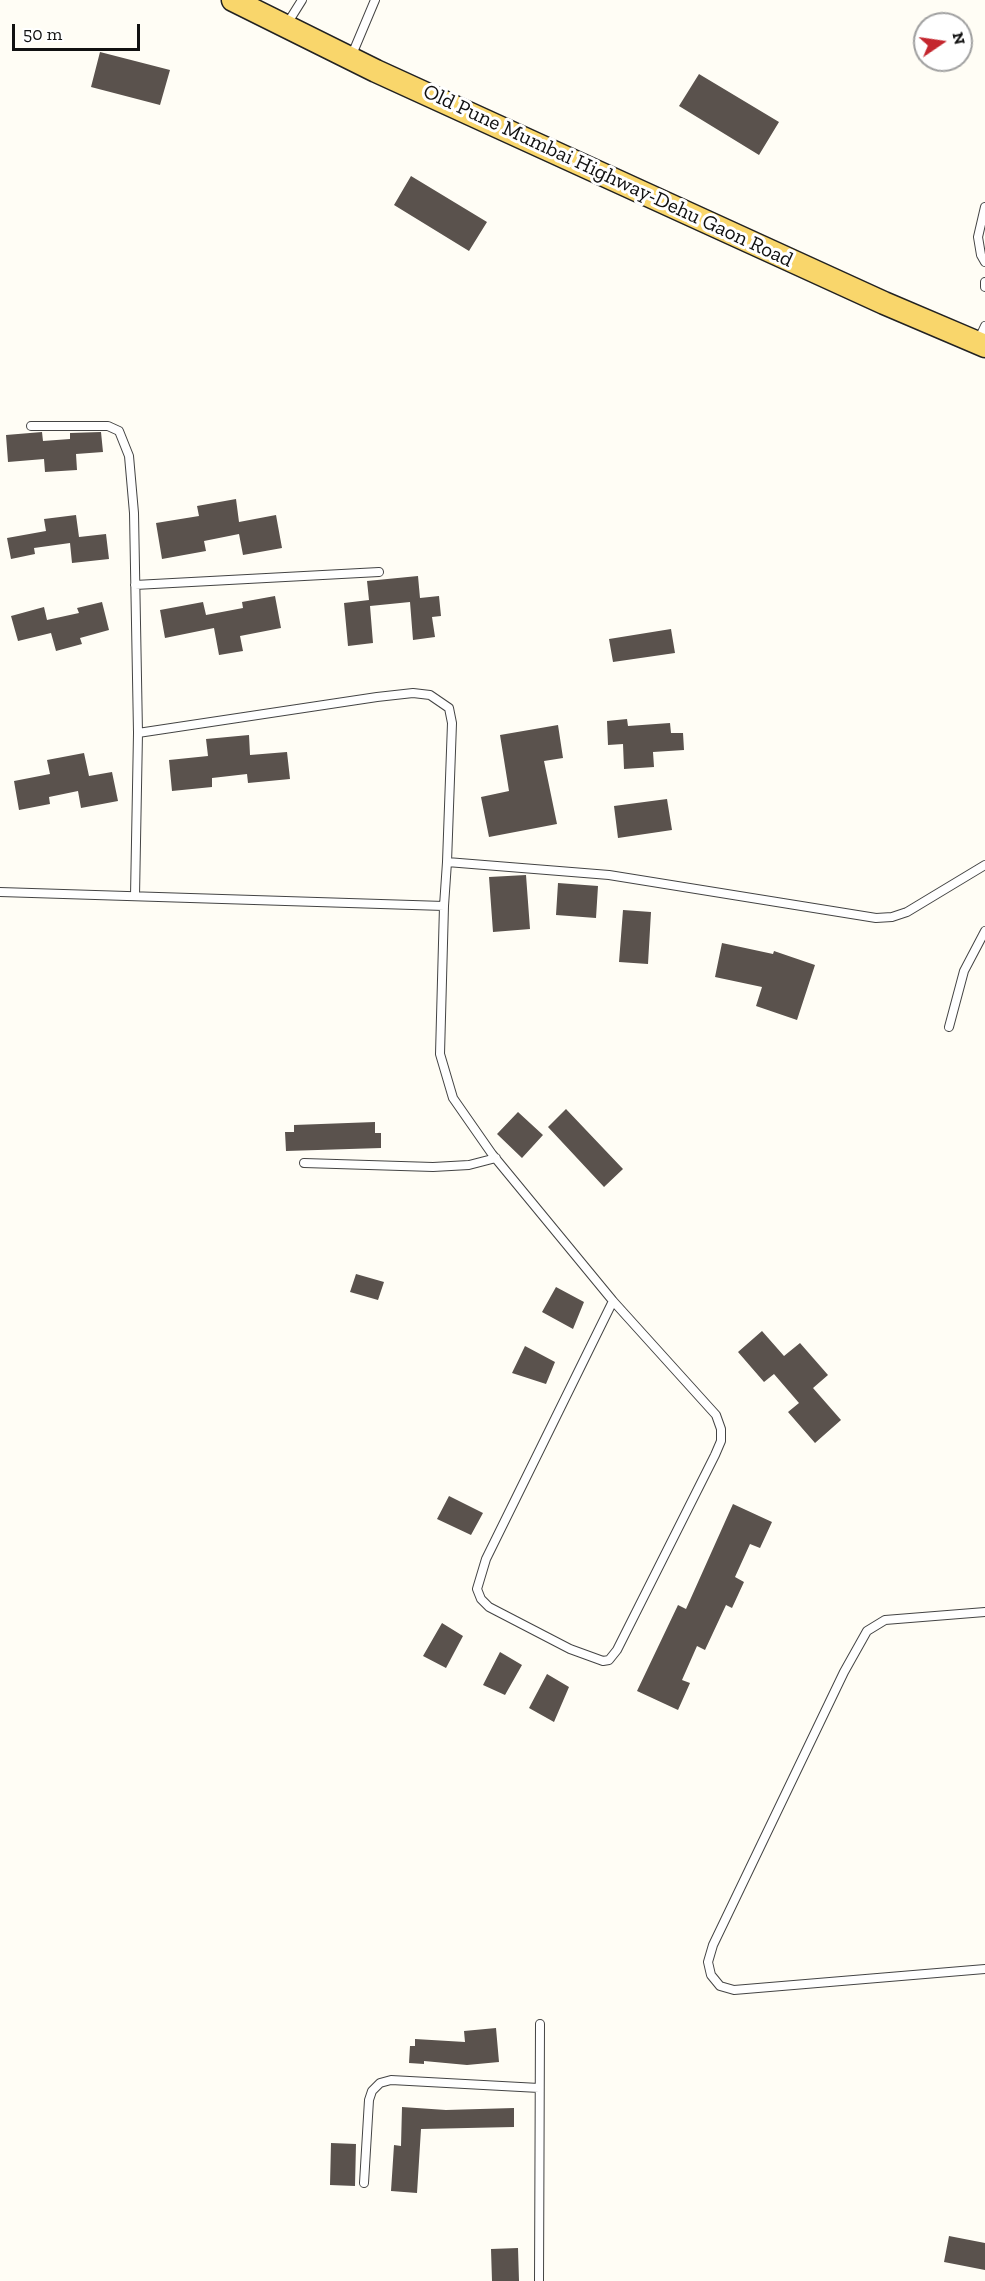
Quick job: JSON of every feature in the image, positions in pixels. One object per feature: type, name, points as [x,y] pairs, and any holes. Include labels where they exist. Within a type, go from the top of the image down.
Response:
[{"type":"main road","name":"Old Pune Mumbai Highway-Dehu Gaon Road","points":[[233,0],[351,58],[884,303],[982,338]]},
{"type":"lane","points":[[286,26],[302,0]]},
{"type":"lane","points":[[351,58],[375,0]]},
{"type":"lane","points":[[985,207],[978,237],[981,255],[985,262]]},
{"type":"lane","points":[[985,282],[985,287]]},
{"type":"lane","points":[[31,426],[94,425],[118,431],[129,456],[135,585],[138,733],[135,896]]},
{"type":"lane","points":[[135,585],[380,572]]},
{"type":"lane","points":[[138,733],[413,693],[430,694],[449,708],[452,723],[440,1028],[443,1071],[453,1098],[496,1158],[613,1301],[716,1414],[721,1429],[721,1441],[617,1650],[609,1660],[603,1661],[570,1649],[489,1607],[481,1599],[477,1588],[486,1559],[613,1301]]},
{"type":"lane","points":[[447,862],[609,875],[876,918],[892,917],[907,912],[985,865]]},
{"type":"lane","points":[[0,892],[444,906]]},
{"type":"lane","points":[[949,1027],[964,971],[985,931]]},
{"type":"lane","points":[[304,1163],[433,1167],[469,1165],[496,1158]]},
{"type":"lane","points":[[985,1612],[885,1620],[867,1631],[844,1672],[713,1945],[708,1962],[711,1975],[720,1986],[734,1990],[985,1969]]},
{"type":"lane","points":[[539,2281],[540,2024]]},
{"type":"lane","points":[[364,2182],[369,2100],[372,2091],[380,2083],[391,2080],[539,2088]]},
{"type":"building","points":[[100,52],[170,70],[160,105],[91,87]]},
{"type":"building","points":[[699,74],[779,122],[759,155],[679,106]]},
{"type":"building","points":[[411,176],[487,222],[469,251],[394,205]]},
{"type":"building","points":[[42,432],[43,441],[70,439],[70,433],[101,432],[103,452],[76,454],[77,470],[45,472],[44,459],[8,462],[6,435]]},
{"type":"building","points":[[236,499],[239,522],[276,515],[282,548],[243,555],[239,534],[204,541],[206,551],[162,559],[156,523],[199,516],[197,506]]},
{"type":"building","points":[[76,515],[79,537],[106,534],[109,559],[72,563],[70,543],[34,548],[35,554],[11,559],[7,538],[46,531],[44,519]]},
{"type":"building","points":[[418,576],[420,598],[439,596],[441,616],[432,617],[435,637],[413,640],[410,602],[370,606],[373,643],[348,646],[344,603],[369,600],[367,581]]},
{"type":"building","points":[[275,596],[281,628],[240,636],[243,651],[219,655],[214,628],[165,638],[160,610],[203,602],[206,615],[243,608],[242,602]]},
{"type":"building","points":[[102,602],[109,630],[80,638],[82,644],[56,651],[51,633],[18,641],[11,616],[44,607],[47,620],[79,613],[77,608]]},
{"type":"building","points":[[671,629],[675,653],[613,662],[609,639]]},
{"type":"building","points":[[627,719],[628,726],[670,723],[671,733],[683,733],[684,750],[653,752],[654,767],[624,769],[623,744],[608,745],[607,721]]},
{"type":"building","points":[[558,725],[563,758],[544,761],[557,824],[489,837],[481,797],[509,791],[500,735]]},
{"type":"building","points":[[249,735],[250,755],[287,752],[290,779],[248,783],[247,774],[212,778],[212,787],[172,791],[169,760],[208,756],[206,739]]},
{"type":"building","points":[[84,753],[89,776],[112,772],[118,801],[81,808],[78,791],[49,797],[50,804],[19,810],[14,781],[50,774],[47,760]]},
{"type":"building","points":[[667,799],[672,830],[618,838],[614,806]]},
{"type":"building","points":[[526,875],[530,929],[493,932],[489,877]]},
{"type":"building","points":[[558,883],[598,886],[596,918],[556,915]]},
{"type":"building","points":[[623,910],[651,912],[648,964],[619,962]]},
{"type":"building","points":[[722,943],[773,954],[774,951],[815,965],[797,1020],[756,1006],[762,987],[715,977]]},
{"type":"building","points":[[566,1109],[623,1169],[604,1187],[548,1127]]},
{"type":"building","points":[[518,1112],[543,1135],[522,1158],[497,1134]]},
{"type":"building","points":[[375,1122],[375,1133],[381,1133],[381,1148],[286,1151],[285,1132],[294,1132],[294,1125]]},
{"type":"building","points":[[356,1274],[384,1282],[378,1300],[350,1292]]},
{"type":"building","points":[[556,1287],[584,1302],[573,1329],[542,1312]]},
{"type":"building","points":[[762,1331],[784,1356],[800,1343],[828,1375],[813,1388],[841,1420],[815,1443],[788,1412],[799,1403],[774,1374],[764,1382],[738,1352]]},
{"type":"building","points":[[525,1346],[555,1362],[546,1384],[512,1373]]},
{"type":"building","points":[[449,1496],[483,1513],[471,1535],[437,1519]]},
{"type":"building","points":[[733,1504],[772,1522],[760,1548],[750,1544],[735,1577],[744,1582],[732,1608],[726,1605],[705,1650],[697,1646],[682,1680],[690,1683],[678,1710],[637,1691],[678,1605],[686,1609]]},
{"type":"building","points":[[442,1623],[463,1636],[446,1668],[423,1656]]},
{"type":"building","points":[[500,1652],[522,1665],[505,1695],[483,1685]]},
{"type":"building","points":[[547,1674],[569,1687],[554,1722],[529,1708]]},
{"type":"building","points":[[496,2028],[499,2062],[467,2065],[424,2061],[424,2064],[409,2063],[410,2046],[415,2046],[415,2039],[465,2042],[464,2031]]},
{"type":"building","points":[[402,2107],[446,2110],[514,2108],[514,2127],[421,2129],[417,2193],[391,2191],[394,2145],[401,2146]]},
{"type":"building","points":[[331,2143],[356,2144],[355,2186],[330,2185]]},
{"type":"building","points":[[949,2236],[985,2243],[985,2270],[944,2262]]},
{"type":"building","points":[[518,2248],[519,2281],[492,2281],[491,2249]]}]
